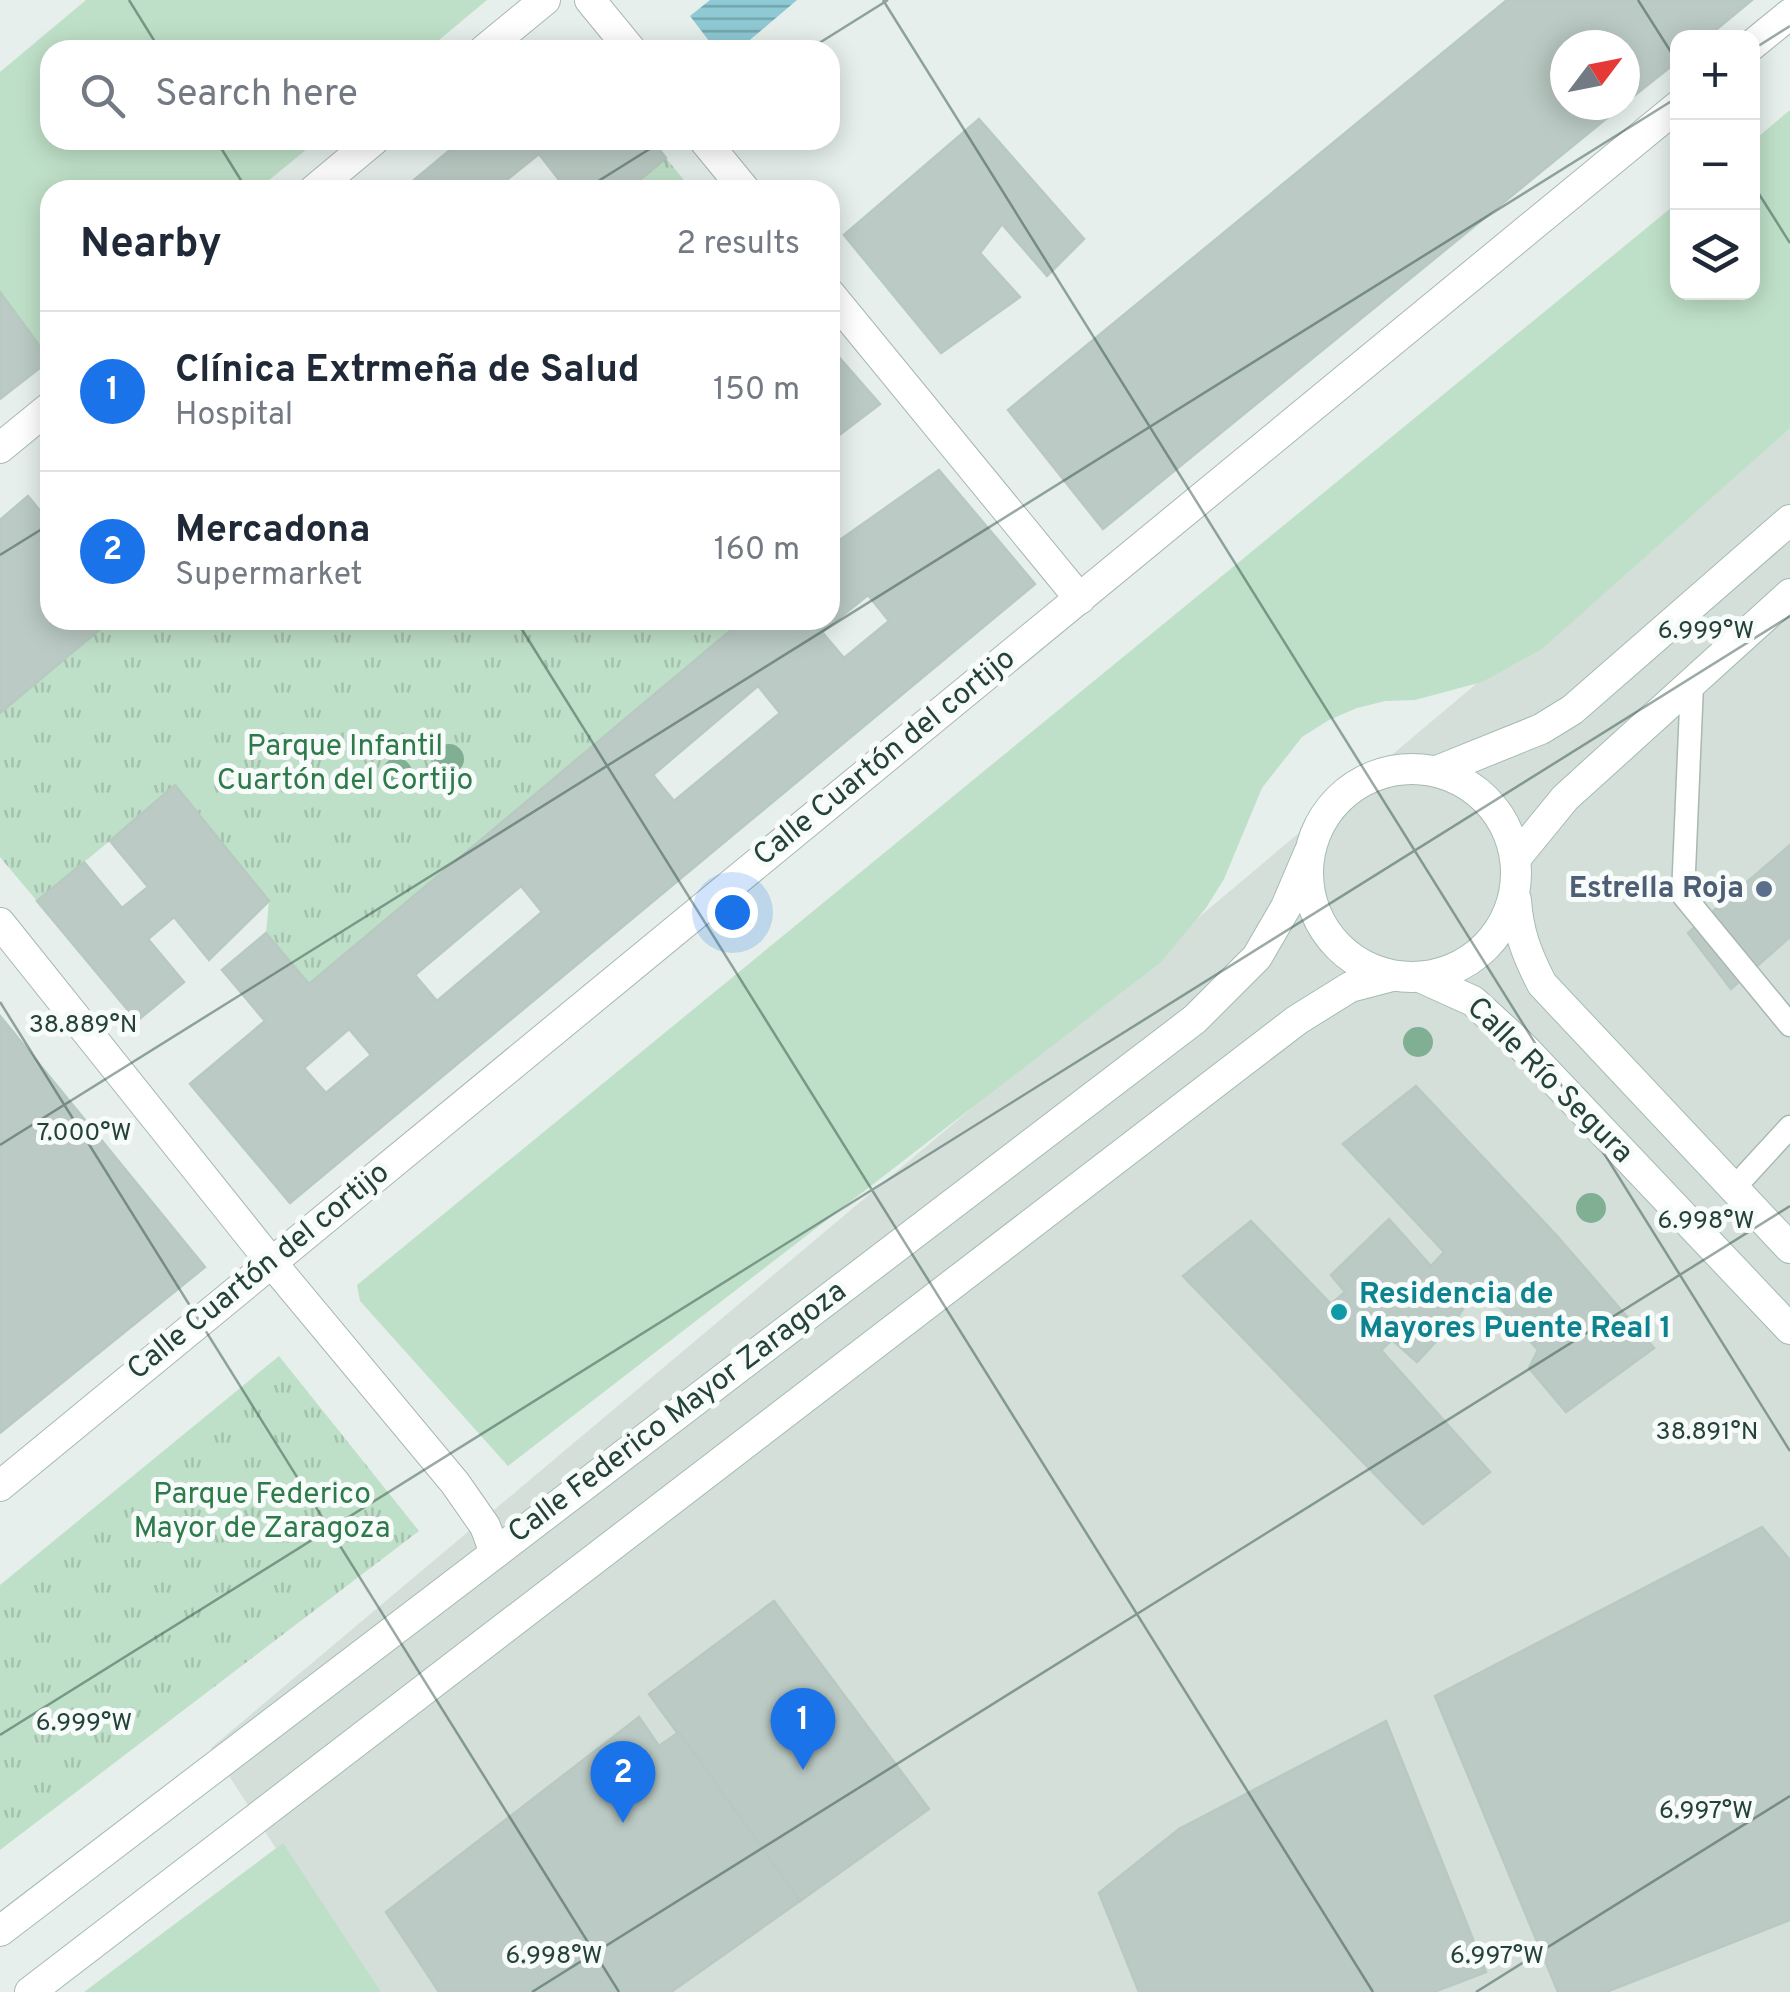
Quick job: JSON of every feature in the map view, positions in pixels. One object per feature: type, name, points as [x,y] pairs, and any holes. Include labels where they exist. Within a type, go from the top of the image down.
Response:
[{"type":"main road","points":[[496,40],[545,0]]},
{"type":"main road","points":[[590,0],[623,40]]},
{"type":"main road","points":[[1760,38],[1790,14]]},
{"type":"main road","name":"Calle Cuartón del cortijo","points":[[0,1486],[1670,113]]},
{"type":"main road","points":[[326,180],[362,150]]},
{"type":"main road","points":[[712,150],[737,180]]},
{"type":"main road","points":[[840,306],[1080,599]]},
{"type":"main road","points":[[0,448],[40,414]]},
{"type":"main road","points":[[1437,771],[1541,729],[1572,710],[1790,520]]},
{"type":"main road","points":[[1516,858],[1565,798],[1790,594]]},
{"type":"main road","points":[[1403,768],[1437,771],[1465,783],[1490,802],[1507,829],[1516,858],[1516,890],[1505,922],[1484,950],[1456,969],[1407,977],[1362,965],[1336,944],[1318,917],[1308,886],[1309,853],[1321,822],[1342,795],[1370,777],[1403,768]]},
{"type":"main road","name":"Calle Federico Mayor Zaragoza","points":[[0,1932],[1195,1018],[1258,957],[1286,907],[1309,853]]},
{"type":"main road","name":"Calle Río Segura","points":[[1516,890],[1524,948],[1542,984],[1790,1248]]},
{"type":"main road","points":[[0,923],[271,1262],[456,1483],[484,1526],[494,1553]]},
{"type":"main road","name":"Calle Federico Mayor Zaragoza","points":[[30,1992],[1312,1009],[1350,987],[1407,977]]},
{"type":"main road","name":"Calle Río Segura","points":[[1407,977],[1474,1001],[1522,1046],[1790,1329]]},
{"type":"lane","points":[[1692,684],[1684,895],[1790,1025]]},
{"type":"lane","points":[[1733,1188],[1790,1127]]},
{"type":"shaded area","points":[[1790,420],[1790,1992],[369,1992],[211,1748]]},
{"type":"green space","points":[[86,0],[487,0],[439,40],[40,40],[40,150],[306,150],[269,180],[40,180],[40,346],[0,292],[0,72]]},
{"type":"green space","points":[[1790,110],[1790,428],[1542,649],[1482,682],[1415,700],[1385,701],[1357,708],[1302,737],[1262,788],[1224,879],[1206,908],[1161,962],[508,1466],[360,1301],[357,1285],[1670,209],[1670,300],[1760,300],[1760,135]]},
{"type":"green space","points":[[666,158],[684,180],[640,180]]},
{"type":"green space","name":"Parque Infantil Cuartón del Cortijo","points":[[99,630],[731,630],[309,984],[266,933],[269,901],[176,786],[37,901],[0,857],[0,713]]},
{"type":"green space","name":"Parque Federico Mayor de Zaragoza","points":[[279,1356],[419,1531],[0,1850],[0,1585]]},
{"type":"green space","points":[[283,1843],[381,1992],[84,1992]]},
{"type":"water","points":[[710,0],[797,0],[750,40],[708,40],[690,16]]},
{"type":"building","points":[[1507,0],[1752,0],[1716,30],[1670,30],[1670,67],[1640,91],[1640,30],[1550,30],[1550,120],[1605,120],[1103,529],[1008,410]]},
{"type":"building","points":[[979,119],[1084,239],[1047,276],[1002,224],[980,253],[1020,297],[941,353],[844,235]]},
{"type":"building","points":[[450,150],[660,150],[666,158],[640,180],[559,180],[539,154],[506,180],[414,180]]},
{"type":"building","points":[[0,292],[40,346],[40,368],[0,399]]},
{"type":"building","points":[[840,358],[880,404],[840,434]]},
{"type":"building","points":[[939,470],[1035,584],[290,1203],[190,1084],[265,1021],[222,970],[266,933],[309,984],[731,630],[824,630],[822,632],[844,658],[889,621],[868,595],[840,618],[840,540]],"holes":[[[758,686],[780,713],[674,801],[653,775]],[[521,886],[542,912],[437,1001],[415,975]],[[349,1029],[371,1055],[326,1093],[304,1068]]]},
{"type":"building","points":[[28,496],[40,511],[40,630],[99,630],[0,713],[0,520]]},
{"type":"building","points":[[175,785],[269,901],[209,960],[174,917],[148,939],[184,982],[137,1021],[37,901],[84,862],[122,908],[148,887],[110,841]]},
{"type":"building","name":"Estrella Roja","points":[[1790,845],[1790,937],[1731,989],[1688,933]]},
{"type":"building","points":[[0,1016],[205,1267],[0,1433]]},
{"type":"building","name":"Residencia de Mayores Puente Real 1","points":[[1416,1086],[1558,1237],[1654,1348],[1566,1412],[1529,1368],[1538,1350],[1479,1284],[1455,1321],[1417,1362],[1392,1340],[1381,1350],[1490,1472],[1423,1524],[1183,1276],[1251,1221],[1331,1304],[1345,1292],[1331,1275],[1389,1219],[1431,1266],[1444,1252],[1343,1144]]},
{"type":"building","points":[[1762,1527],[1790,1560],[1790,1920],[1606,1992],[1558,1992],[1435,1696]]},
{"type":"building","points":[[774,1601],[929,1809],[800,1901],[649,1694]]},
{"type":"building","points":[[639,1717],[659,1746],[679,1732],[800,1901],[671,1992],[439,1992],[386,1912]]},
{"type":"building","points":[[1386,1721],[1486,1972],[1434,1992],[1139,1992],[1099,1893],[1179,1829]]},
{"type":"place","name":"Estrella Roja","points":[[1764,889]]},
{"type":"place","name":"Residencia de Mayores Puente Real 1","points":[[1339,1312]]},
{"type":"place","name":"Clínica Extrmeña de Salud","points":[[803,1770]]},
{"type":"place","name":"Mercadona","points":[[623,1823]]}]
